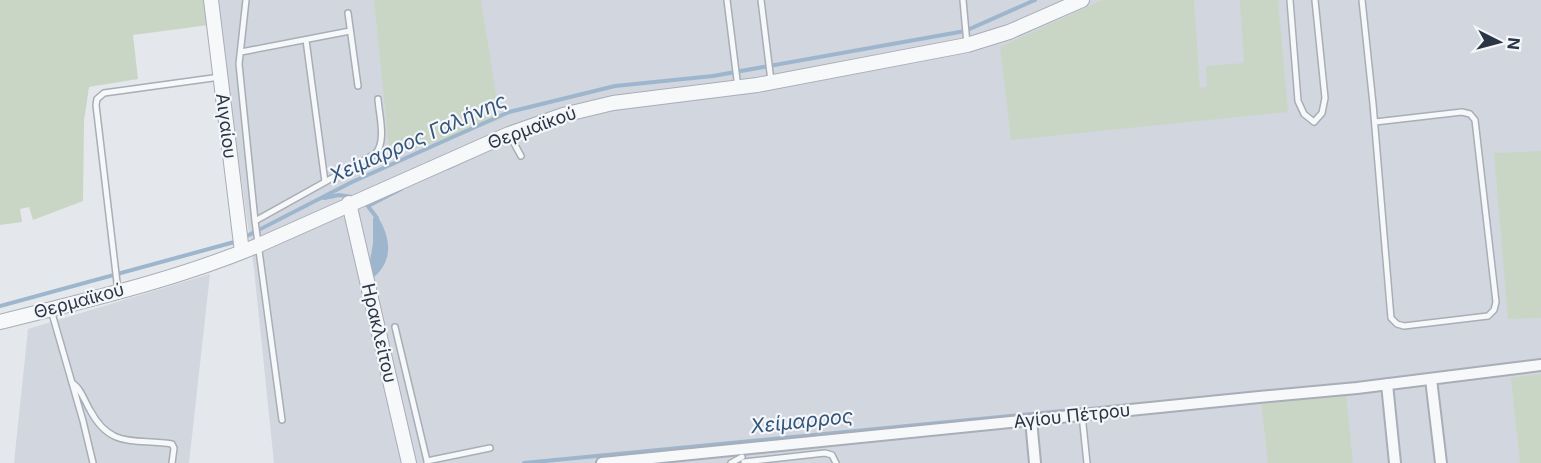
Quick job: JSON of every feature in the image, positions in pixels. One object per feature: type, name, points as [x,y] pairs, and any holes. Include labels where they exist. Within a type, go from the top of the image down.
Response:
[{"type":"street","name":"Αιγαίου","points":[[211,0],[242,252]]},
{"type":"street","name":"Θερμαϊκού","points":[[0,322],[195,269],[242,252],[509,134],[563,115],[597,106],[771,83],[967,45],[1001,35],[1082,0]]},
{"type":"street","name":"Ηρακλείτου","points":[[349,203],[409,463]]},
{"type":"street","name":"Αγίου Πέτρου","points":[[602,463],[742,458],[1030,420],[1387,384],[1541,365]]},
{"type":"street","points":[[1431,379],[1441,463]]},
{"type":"street","points":[[1387,384],[1395,463]]},
{"type":"street","points":[[1030,420],[1035,463]]},
{"type":"lane","points":[[246,0],[239,64],[255,221],[282,420]]},
{"type":"lane","points":[[727,0],[738,88]]},
{"type":"lane","points":[[761,0],[771,83]]},
{"type":"lane","points":[[963,0],[967,45]]},
{"type":"lane","points":[[1290,0],[1298,101],[1304,114],[1314,122],[1322,112],[1325,98],[1315,0]]},
{"type":"lane","points":[[1362,0],[1375,122],[1390,314],[1393,321],[1404,326],[1488,316],[1494,310],[1496,302],[1475,120],[1470,114],[1462,112],[1375,122]]},
{"type":"lane","points":[[348,13],[358,86]]},
{"type":"lane","points":[[241,52],[350,31]]},
{"type":"lane","points":[[306,40],[325,182]]},
{"type":"lane","points":[[118,291],[97,99],[104,93],[220,77]]},
{"type":"lane","points":[[255,221],[375,154],[380,148],[381,141],[378,99]]},
{"type":"lane","points":[[509,134],[521,156]]},
{"type":"lane","points":[[51,308],[93,463]]},
{"type":"lane","points":[[395,327],[427,462],[490,448]]},
{"type":"lane","points":[[72,383],[77,386],[92,414],[111,435],[123,440],[172,444],[174,448],[172,463]]},
{"type":"lane","points":[[1082,415],[1087,463]]},
{"type":"lane","points":[[731,463],[742,458],[825,453],[832,455],[836,463]]},
{"type":"shaded area","points":[[216,0],[1541,0],[1541,463],[274,463],[254,269]]},
{"type":"shaded area","points":[[210,274],[189,463],[14,463],[28,329]]},
{"type":"green space","points":[[0,0],[206,0],[209,25],[133,35],[138,79],[89,87],[84,121],[83,201],[33,220],[29,207],[20,209],[22,222],[0,225]]},
{"type":"green space","points":[[374,0],[481,0],[500,120],[390,157]]},
{"type":"green space","points":[[1102,0],[1194,0],[1200,88],[1207,87],[1206,66],[1244,63],[1240,0],[1278,0],[1288,112],[1011,140],[1000,47]]},
{"type":"green space","points":[[1541,151],[1541,318],[1508,319],[1494,153]]},
{"type":"green space","points":[[1541,374],[1541,463],[1520,463],[1511,378]]},
{"type":"green space","points":[[1346,394],[1353,463],[1268,463],[1261,401]]},
{"type":"water","points":[[376,214],[385,230],[388,255],[381,270],[374,277],[370,261],[373,219]]},
{"type":"waterway","name":"Χείμαρρος Γαλήνης","points":[[245,237],[352,182],[509,112],[615,86],[713,76],[965,31],[1035,0]]},
{"type":"waterway","name":"Χείμαρρος Γαλήνης","points":[[448,168],[471,157]]},
{"type":"waterway","name":"Χείμαρρος Γαλήνης","points":[[368,206],[401,189]]},
{"type":"waterway","name":"Χείμαρρος","points":[[324,198],[339,195],[352,197]]},
{"type":"waterway","name":"Χείμαρρος","points":[[367,205],[377,218]]},
{"type":"waterway","name":"Χείμαρρος Γαλήνης","points":[[0,306],[238,241]]},
{"type":"waterway","name":"Χείμαρρος","points":[[524,463],[1083,409]]}]
